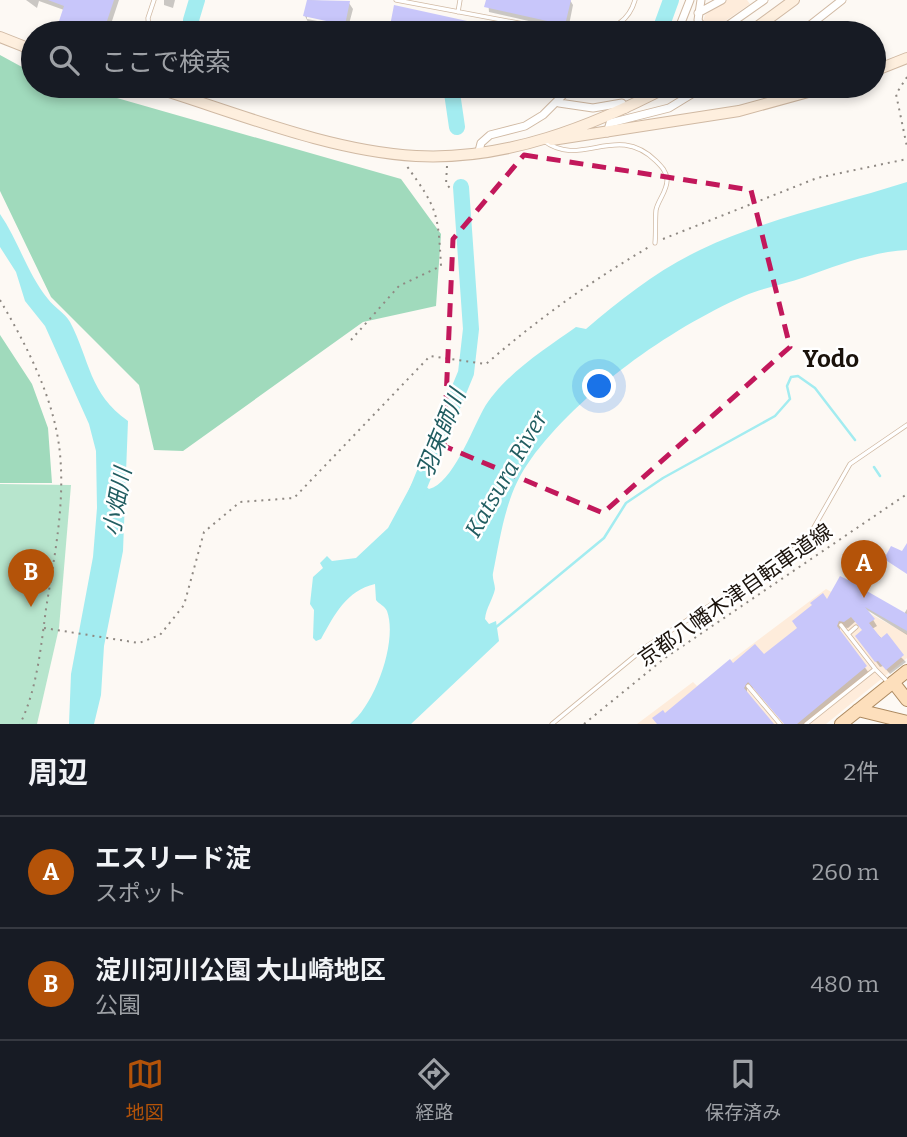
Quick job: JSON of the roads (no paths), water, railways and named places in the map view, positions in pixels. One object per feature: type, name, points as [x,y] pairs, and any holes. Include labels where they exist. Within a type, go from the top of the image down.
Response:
[{"type":"main road","points":[[841,724],[907,671]]},
{"type":"main road","points":[[893,682],[907,700]]},
{"type":"main road","points":[[858,710],[907,722]]},
{"type":"street","points":[[682,21],[690,0]]},
{"type":"street","points":[[699,21],[701,0]]},
{"type":"street","points":[[698,13],[722,0]]},
{"type":"street","points":[[734,21],[764,0]]},
{"type":"street","points":[[765,21],[794,0]]},
{"type":"street","points":[[815,21],[842,0]]},
{"type":"street","points":[[0,37],[21,45]]},
{"type":"street","points":[[886,66],[907,58]]},
{"type":"street","points":[[189,98],[345,146],[419,156],[479,151],[542,139],[607,134],[739,111],[786,98]]},
{"type":"street","points":[[479,151],[485,138],[525,126],[559,103],[561,98]]},
{"type":"street","points":[[542,139],[626,108],[646,98]]},
{"type":"street","points":[[607,134],[610,123],[669,108],[685,98]]},
{"type":"street","points":[[559,103],[593,108],[616,102],[622,103],[626,108]]},
{"type":"lane","points":[[148,21],[154,0]]},
{"type":"lane","points":[[396,0],[506,21]]},
{"type":"lane","points":[[457,12],[460,0]]},
{"type":"lane","points":[[624,21],[632,10],[635,0]]},
{"type":"lane","points":[[542,139],[551,146],[572,151],[628,144],[644,149],[665,170],[667,183],[656,209],[655,243]]},
{"type":"lane","points":[[552,724],[647,646],[785,557],[809,536],[850,464],[907,425]]},
{"type":"lane","points":[[841,625],[882,679],[893,682]]},
{"type":"lane","points":[[848,634],[856,627]]},
{"type":"lane","points":[[806,724],[876,670]]},
{"type":"lane","points":[[748,686],[780,724]]},
{"type":"water","name":"Katsura River","points":[[907,182],[907,250],[855,260],[751,293],[715,310],[627,365],[574,410],[531,459],[510,499],[493,573],[495,589],[485,619],[489,624],[496,621],[499,641],[411,724],[350,724],[368,703],[382,672],[389,639],[387,611],[376,600],[375,584],[365,587],[342,605],[321,639],[316,641],[313,638],[314,610],[310,604],[313,577],[323,568],[320,563],[327,556],[332,561],[356,558],[388,528],[415,478],[429,489],[446,477],[483,410],[501,386],[538,354],[576,327],[586,329],[640,286],[700,250],[750,229]]},
{"type":"water","name":"小畑川","points":[[0,214],[41,290],[70,322],[98,388],[115,411],[128,421],[123,551],[104,646],[101,695],[94,724],[69,724],[71,674],[93,557],[97,508],[96,451],[89,424],[45,326],[25,301],[16,272],[0,247]]},
{"type":"waterway","points":[[191,21],[197,0]]},
{"type":"waterway","name":"羽束師川","points":[[663,21],[671,0]]},
{"type":"waterway","points":[[453,98],[457,127]]},
{"type":"waterway","name":"羽束師川","points":[[413,501],[466,373],[471,329],[461,187]]},
{"type":"waterway","points":[[495,628],[604,538],[626,503],[663,478],[775,416],[790,399],[787,386],[791,377],[798,376],[815,388],[855,440]]},
{"type":"waterway","points":[[874,467],[880,476]]},
{"type":"place","name":"エスリード淀","points":[[864,598]]},
{"type":"place","name":"淀川河川公園 大山崎地区","points":[[31,607]]},
{"type":"district","name":"Yodo","points":[[831,359]]}]
